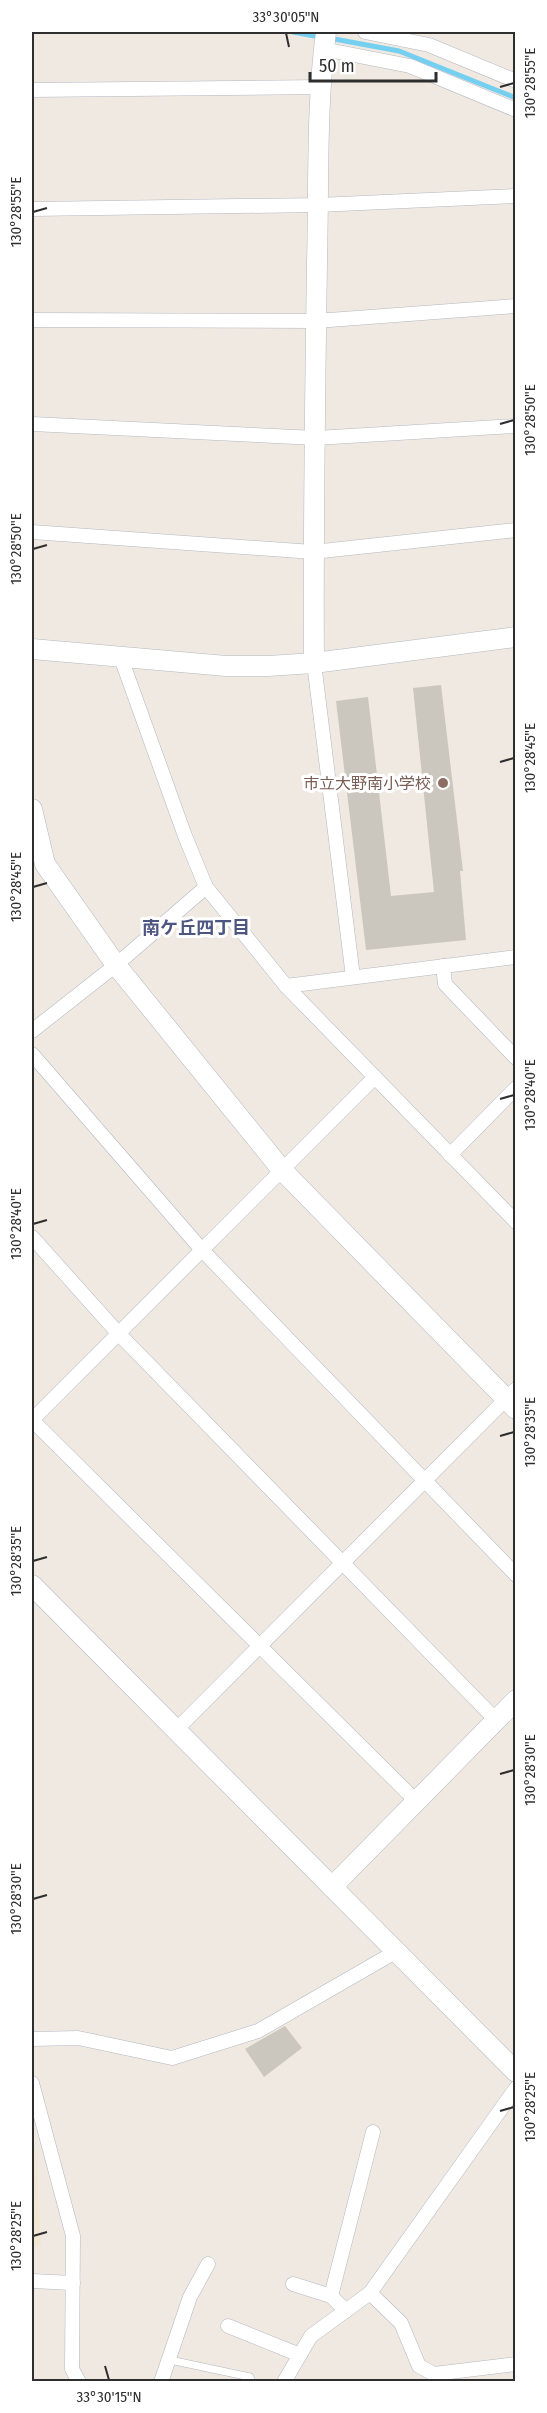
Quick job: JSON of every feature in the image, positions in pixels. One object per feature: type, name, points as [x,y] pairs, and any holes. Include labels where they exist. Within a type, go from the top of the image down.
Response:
[{"type":"street","points":[[365,32],[430,38],[516,81]]},
{"type":"street","points":[[353,977],[314,663],[318,205],[321,87],[325,40],[410,66],[516,110]]},
{"type":"street","points":[[32,90],[321,87]]},
{"type":"street","points":[[32,209],[318,205],[516,196]]},
{"type":"street","points":[[32,320],[316,321],[516,306]]},
{"type":"street","points":[[32,424],[316,438],[516,426]]},
{"type":"street","points":[[32,532],[314,552],[516,530]]},
{"type":"street","points":[[32,649],[226,666],[268,666],[314,663],[516,637]]},
{"type":"street","points":[[121,658],[185,836],[206,887],[286,986],[516,1222]]},
{"type":"street","points":[[32,808],[38,866],[282,1170],[512,1399],[425,1480],[176,1730]]},
{"type":"street","points":[[32,1031],[116,965],[206,887]]},
{"type":"street","points":[[286,986],[516,957]]},
{"type":"street","points":[[443,966],[445,984],[516,1058]]},
{"type":"street","points":[[32,1054],[202,1250],[516,1575]]},
{"type":"street","points":[[375,1077],[32,1420],[416,1801]]},
{"type":"street","points":[[450,1155],[516,1088]]},
{"type":"street","points":[[32,1237],[118,1334],[496,1720]]},
{"type":"street","points":[[32,1585],[516,2072]]},
{"type":"street","points":[[332,1887],[516,1700]]},
{"type":"street","points":[[32,2039],[78,2038],[172,2058],[258,2031],[397,1951]]},
{"type":"street","points":[[32,2083],[73,2236],[72,2369],[79,2382]]},
{"type":"street","points":[[284,2382],[311,2336],[370,2293],[516,2088]]},
{"type":"street","points":[[331,2296],[373,2132]]},
{"type":"street","points":[[161,2382],[190,2297],[208,2264]]},
{"type":"street","points":[[32,2281],[73,2283]]},
{"type":"street","points":[[293,2284],[331,2296],[346,2311]]},
{"type":"street","points":[[370,2293],[401,2323],[419,2366],[435,2374],[516,2364]]},
{"type":"street","points":[[228,2326],[300,2355]]},
{"type":"lane","points":[[170,2360],[250,2377],[252,2382]]},
{"type":"shaded area","points":[[32,2134],[36,2154],[41,2245],[32,2247]]},
{"type":"building","points":[[441,685],[463,871],[460,871],[466,940],[366,950],[336,701],[368,697],[391,896],[434,892],[413,688]]},
{"type":"building","points":[[285,2026],[302,2048],[264,2077],[245,2049]]},
{"type":"waterway","points":[[293,32],[320,37]]},
{"type":"waterway","points":[[329,38],[399,51],[516,98]]},
{"type":"place","name":"市立大野南小学校","points":[[443,783]]},
{"type":"district","name":"南ケ丘四丁目","points":[[196,928]]}]
